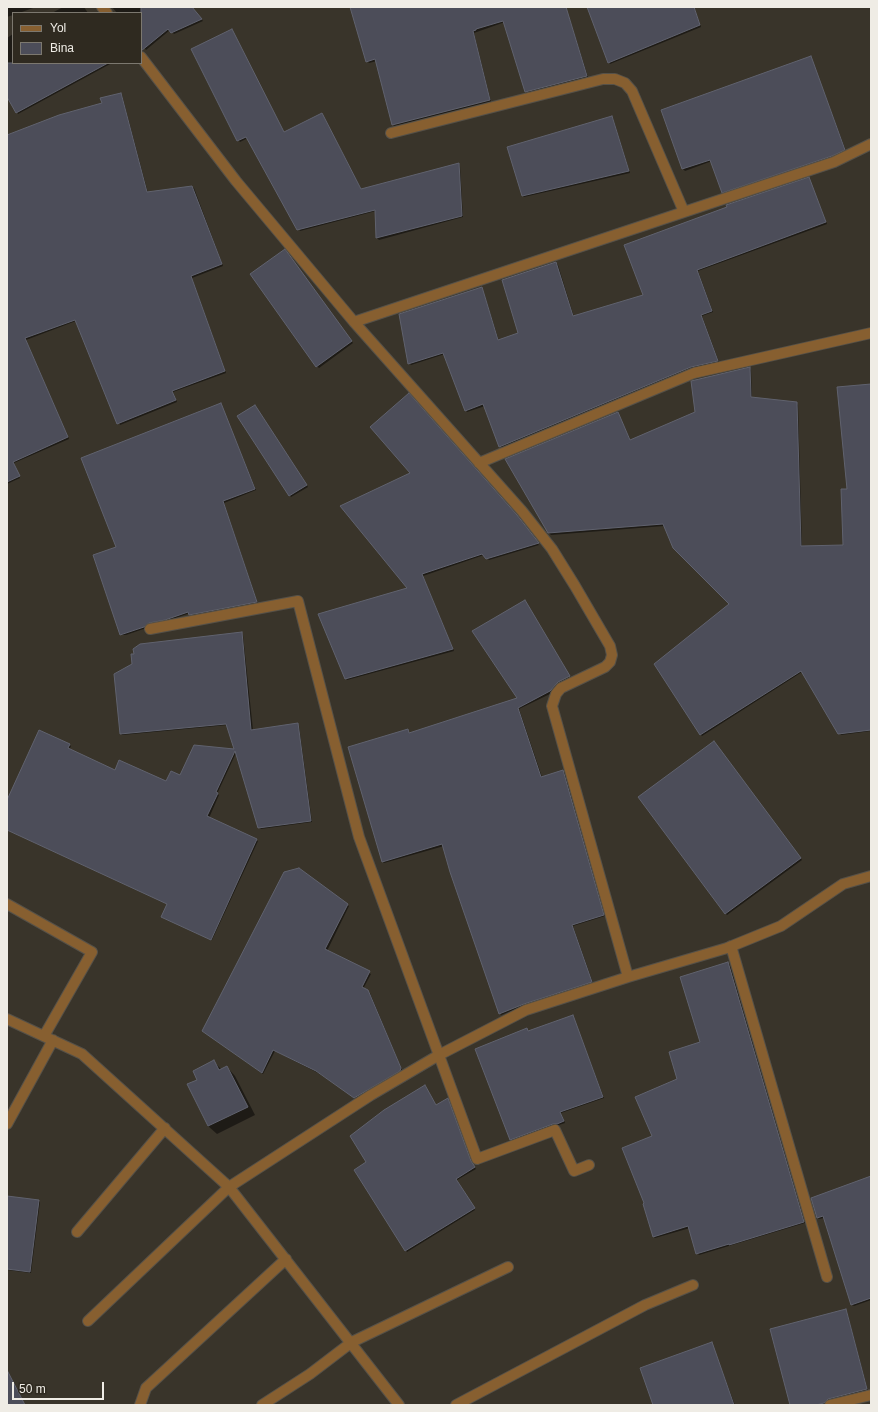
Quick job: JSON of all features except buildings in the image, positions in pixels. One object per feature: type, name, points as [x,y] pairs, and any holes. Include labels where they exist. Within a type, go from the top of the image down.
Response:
[{"type":"street","points":[[142,58],[236,181],[354,322],[522,511],[552,549],[612,651],[610,662],[605,667],[561,688],[556,694],[552,706],[628,977]]},
{"type":"street","points":[[391,133],[603,79],[615,79],[625,83],[632,91],[684,212]]},
{"type":"street","points":[[354,322],[834,162],[871,144]]},
{"type":"street","points":[[479,463],[694,373],[871,333]]},
{"type":"street","points":[[150,629],[298,601],[359,837],[477,1159],[555,1130],[574,1170],[589,1165]]},
{"type":"street","points":[[88,1321],[229,1186],[371,1096],[439,1055],[526,1010],[628,977],[732,946],[781,926],[843,884],[871,876]]},
{"type":"street","points":[[7,904],[92,952],[48,1038],[7,1124]]},
{"type":"street","points":[[732,946],[827,1277]]},
{"type":"street","points":[[7,1019],[82,1054],[229,1186],[352,1342],[399,1405]]},
{"type":"street","points":[[77,1232],[165,1128]]},
{"type":"street","points":[[140,1405],[146,1388],[286,1259]]},
{"type":"street","points":[[262,1405],[310,1374],[352,1342],[508,1267]]},
{"type":"street","points":[[456,1405],[645,1305],[693,1285]]},
{"type":"street","points":[[830,1405],[871,1395]]}]
